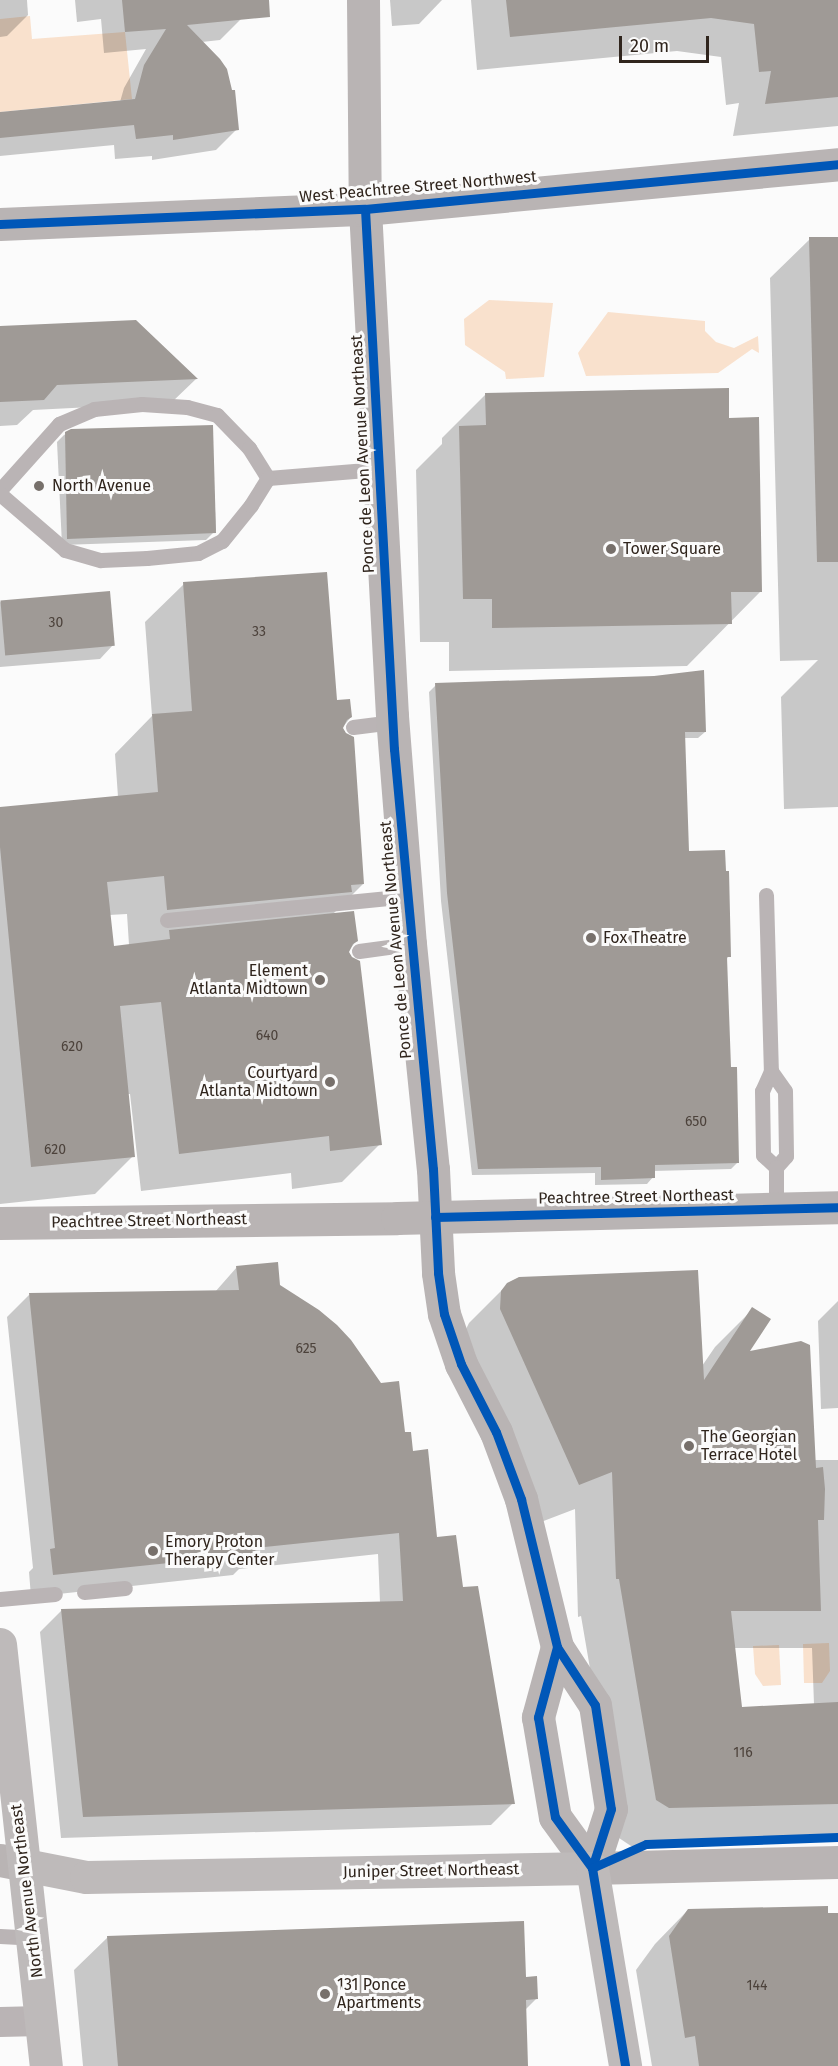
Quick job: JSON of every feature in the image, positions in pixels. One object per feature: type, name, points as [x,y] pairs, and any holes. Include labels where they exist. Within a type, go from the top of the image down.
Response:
[{"type":"highway","name":"North Avenue Northeast","points":[[0,1644],[12,1862],[33,1938],[46,2066]]},
{"type":"highway","name":"Juniper Street Northeast","points":[[12,1862],[86,1877],[592,1868]]},
{"type":"highway","name":"Ponce de Leon Avenue Northeast","points":[[592,1868],[625,2066]]},
{"type":"main road","name":"Ponce de Leon Avenue Northeast","points":[[363,0],[365,209],[393,722],[410,944],[433,1169],[444,1314],[461,1364],[496,1432],[521,1499],[557,1647],[595,1705],[610,1809],[592,1868]]},
{"type":"main road","name":"West Peachtree Street Northwest","points":[[0,224],[365,209],[838,164]]},
{"type":"main road","name":"Peachtree Street Northeast","points":[[0,1223],[435,1217],[838,1207]]},
{"type":"main road","name":"Ponce de Leon Avenue Northeast","points":[[557,1647],[538,1717],[555,1816],[592,1868]]},
{"type":"main road","name":"Juniper Street Northeast","points":[[592,1868],[838,1862]]},
{"type":"street","points":[[0,2022],[41,2021]]},
{"type":"lane","points":[[142,404],[187,407],[217,415],[249,448],[267,478],[251,505],[222,541],[198,553],[147,558],[101,560],[65,550],[0,492],[59,424],[94,410],[142,404]]},
{"type":"lane","points":[[267,478],[379,469]]},
{"type":"lane","points":[[353,727],[393,722]]},
{"type":"lane","points":[[766,895],[771,1071],[762,1091],[764,1155],[776,1167]]},
{"type":"lane","points":[[167,920],[406,896]]},
{"type":"lane","points":[[359,951],[410,944]]},
{"type":"lane","points":[[771,1071],[785,1091],[786,1156],[776,1167],[776,1209]]},
{"type":"lane","points":[[84,1592],[125,1588]]},
{"type":"lane","points":[[0,1599],[55,1594]]},
{"type":"lane","points":[[0,1936],[33,1938]]},
{"type":"shaded area","points":[[30,16],[32,39],[125,32],[132,99],[0,112],[0,19]]},
{"type":"shaded area","points":[[489,300],[553,303],[544,377],[506,379],[505,372],[465,345],[464,319]]},
{"type":"shaded area","points":[[608,312],[705,321],[705,331],[716,342],[734,348],[758,336],[759,353],[752,349],[718,373],[586,376],[578,353]]},
{"type":"shaded area","points":[[829,1643],[830,1671],[822,1683],[804,1683],[803,1644]]},
{"type":"shaded area","points":[[779,1645],[781,1685],[763,1686],[755,1674],[753,1646]]},
{"type":"building","points":[[122,0],[269,0],[270,17],[187,25],[227,69],[232,90],[235,90],[239,130],[173,140],[173,135],[136,139],[134,125],[0,138],[0,112],[135,99],[144,65],[166,29],[125,32]]},
{"type":"building","points":[[506,0],[838,0],[838,97],[765,104],[771,71],[759,72],[754,24],[711,18],[510,37]]},
{"type":"building","points":[[809,237],[838,237],[838,562],[817,562]]},
{"type":"building","points":[[136,320],[198,379],[57,385],[44,400],[0,402],[0,326]]},
{"type":"building","name":"Tower Square","points":[[729,388],[729,418],[759,417],[762,592],[731,592],[732,624],[492,628],[492,599],[463,599],[459,426],[486,425],[485,393]]},
{"type":"building","points":[[213,425],[216,533],[67,539],[65,432],[71,429]]},
{"type":"building","points":[[327,572],[337,700],[350,699],[352,717],[347,720],[343,728],[346,733],[354,737],[364,884],[351,885],[352,892],[167,910],[164,876],[107,882],[114,946],[170,939],[169,930],[354,911],[358,941],[353,944],[349,952],[352,957],[360,961],[382,1145],[330,1151],[329,1136],[179,1154],[161,1002],[120,1006],[135,1157],[31,1167],[0,847],[0,807],[158,792],[152,714],[192,711],[183,582]]},
{"type":"building","points":[[110,591],[115,646],[5,655],[0,601]]},
{"type":"building","name":"Fox Theatre","points":[[704,670],[706,732],[685,732],[689,851],[725,850],[726,871],[729,871],[731,957],[727,957],[731,1067],[737,1067],[739,1163],[655,1165],[655,1178],[601,1180],[601,1167],[478,1169],[447,893],[435,683],[654,676]]},
{"type":"building","name":"Emory Proton Therapy Center","points":[[278,1262],[280,1285],[319,1310],[337,1325],[351,1340],[381,1383],[399,1381],[405,1432],[411,1432],[413,1451],[428,1449],[437,1537],[456,1535],[463,1587],[478,1586],[515,1804],[83,1817],[61,1609],[403,1601],[399,1533],[255,1548],[256,1554],[53,1575],[50,1549],[55,1548],[29,1293],[239,1290],[236,1266]]},
{"type":"building","name":"The Georgian Terrace Hotel","points":[[698,1270],[704,1380],[752,1307],[771,1319],[750,1351],[801,1341],[810,1345],[816,1468],[823,1467],[825,1489],[824,1520],[818,1520],[821,1611],[731,1611],[742,1707],[838,1702],[838,1804],[669,1808],[656,1800],[619,1579],[616,1579],[612,1472],[579,1485],[500,1309],[501,1291],[507,1283],[519,1277]]},
{"type":"building","points":[[828,1906],[828,1913],[838,1913],[838,2066],[699,2066],[695,2036],[685,2038],[669,1936],[688,1909]]},
{"type":"building","name":"131 Ponce Apartments","points":[[524,1921],[526,1977],[537,1976],[538,1999],[526,2000],[528,2066],[118,2066],[107,1936]]},
{"type":"cycle path","points":[[0,224],[365,209],[838,164]]},
{"type":"cycle path","points":[[365,209],[394,749],[433,1169],[438,1273],[444,1314],[461,1364],[496,1432],[521,1499],[557,1647],[595,1705],[611,1809],[592,1868]]},
{"type":"cycle path","points":[[435,1217],[838,1207]]},
{"type":"cycle path","points":[[557,1647],[538,1717],[555,1817],[592,1868],[625,2066]]},
{"type":"cycle path","points":[[592,1868],[646,1844],[838,1837]]},
{"type":"place","name":"North Avenue","points":[[39,486]]},
{"type":"place","name":"Tower Square","points":[[611,549]]},
{"type":"place","name":"Fox Theatre","points":[[591,938]]},
{"type":"place","name":"Element Atlanta Midtown","points":[[320,980]]},
{"type":"place","name":"Courtyard Atlanta Midtown","points":[[330,1082]]},
{"type":"place","name":"The Georgian Terrace Hotel","points":[[689,1446]]},
{"type":"place","name":"Emory Proton Therapy Center","points":[[153,1551]]},
{"type":"place","name":"131 Ponce Apartments","points":[[325,1994]]}]
